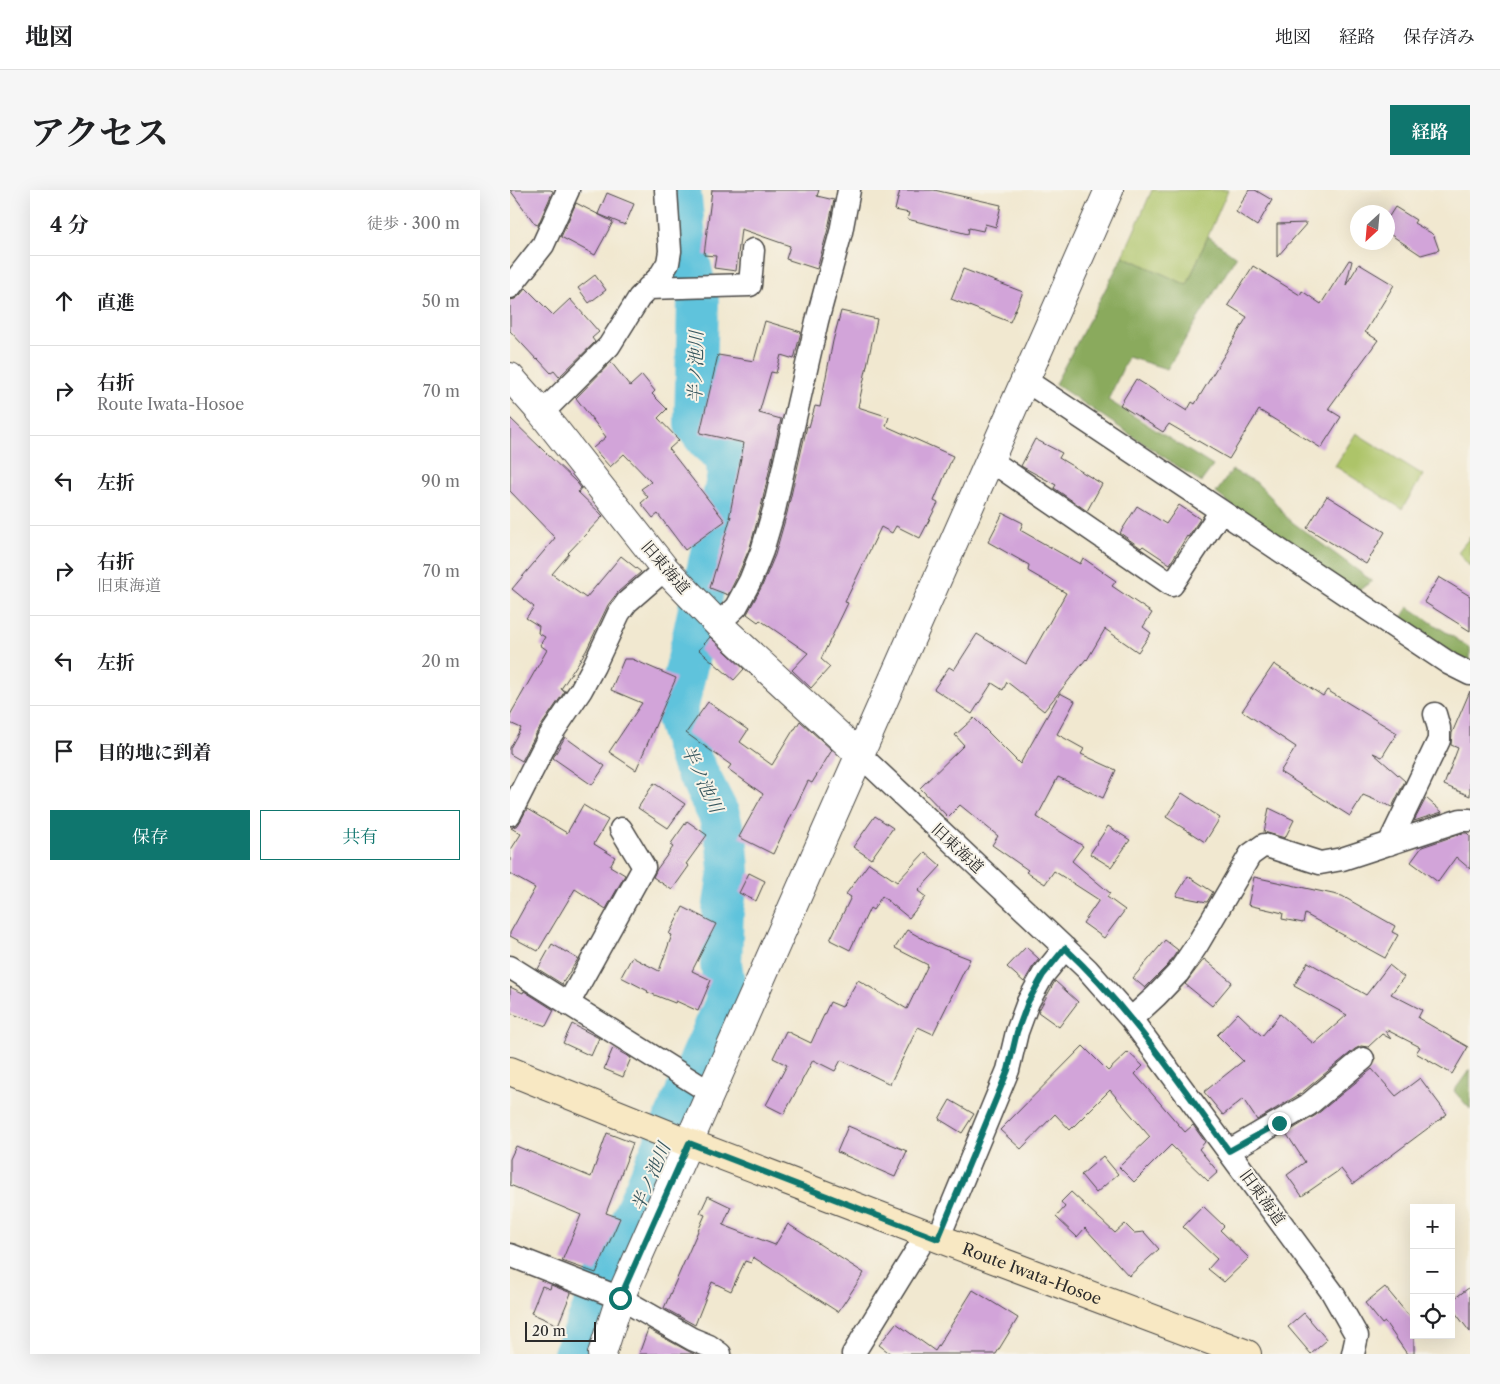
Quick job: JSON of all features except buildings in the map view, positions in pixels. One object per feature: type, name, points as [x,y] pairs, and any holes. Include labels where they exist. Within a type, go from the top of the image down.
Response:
[{"type":"main road","name":"Route Iwata-Hosoe","points":[[510,1071],[932,1237],[1247,1354]]},
{"type":"street","points":[[510,287],[543,245],[568,190]]},
{"type":"street","points":[[542,413],[609,346],[639,298],[660,276],[668,263],[670,251],[666,190]]},
{"type":"street","points":[[718,624],[736,607],[750,581],[774,510],[817,321],[841,232],[848,190]]},
{"type":"street","points":[[602,1354],[620,1298],[1109,190]]},
{"type":"street","points":[[648,288],[750,285],[753,250]]},
{"type":"street","name":"旧東海道","points":[[510,376],[542,413],[665,569],[718,624],[1087,969],[1131,1019],[1332,1292],[1357,1336],[1353,1354]]},
{"type":"street","points":[[1025,380],[1450,664],[1470,674]]},
{"type":"street","points":[[990,460],[1172,584],[1221,511]]},
{"type":"street","points":[[510,814],[548,739],[581,690],[619,613],[626,602],[665,569]]},
{"type":"street","points":[[1389,844],[1439,740],[1439,728],[1435,714]]},
{"type":"street","points":[[1131,1019],[1178,973],[1197,945],[1250,855],[1264,845],[1320,863],[1342,859],[1461,820],[1470,820]]},
{"type":"street","points":[[568,1004],[644,867],[621,829]]},
{"type":"street","points":[[853,1354],[932,1237],[1008,1070],[1017,1032],[1028,1002],[1043,975],[1065,948]]},
{"type":"street","points":[[510,967],[710,1093]]},
{"type":"street","points":[[1229,1151],[1308,1105],[1363,1059]]},
{"type":"street","points":[[510,1255],[620,1298],[692,1339],[709,1346],[720,1354]]},
{"type":"green space","points":[[1152,190],[1228,190],[1187,285],[1123,256]]},
{"type":"green space","points":[[1208,236],[1236,257],[1167,369],[1128,357],[1108,400],[1213,466],[1201,482],[1055,384],[1123,256],[1187,285]]},
{"type":"green space","points":[[1356,433],[1423,475],[1402,509],[1335,466]]},
{"type":"green space","points":[[1232,470],[1256,482],[1271,497],[1288,519],[1372,581],[1350,597],[1216,493]]},
{"type":"green space","points":[[1470,537],[1470,567],[1458,552]]},
{"type":"green space","points":[[1408,607],[1470,648],[1470,674],[1398,623]]},
{"type":"green space","points":[[1470,1069],[1470,1109],[1454,1091]]},
{"type":"waterway","name":"半ノ池川","points":[[574,1354],[727,1000],[721,964],[723,911],[729,871],[727,844],[719,815],[690,758],[676,715],[728,475],[726,457],[707,440],[695,424],[698,300],[686,246],[680,190]]},
{"type":"route","points":[[620,1298],[689,1143],[938,1239],[998,1098],[1008,1070],[1017,1032],[1028,1002],[1043,975],[1065,948],[1087,969],[1131,1019],[1229,1151],[1279,1123]]}]
